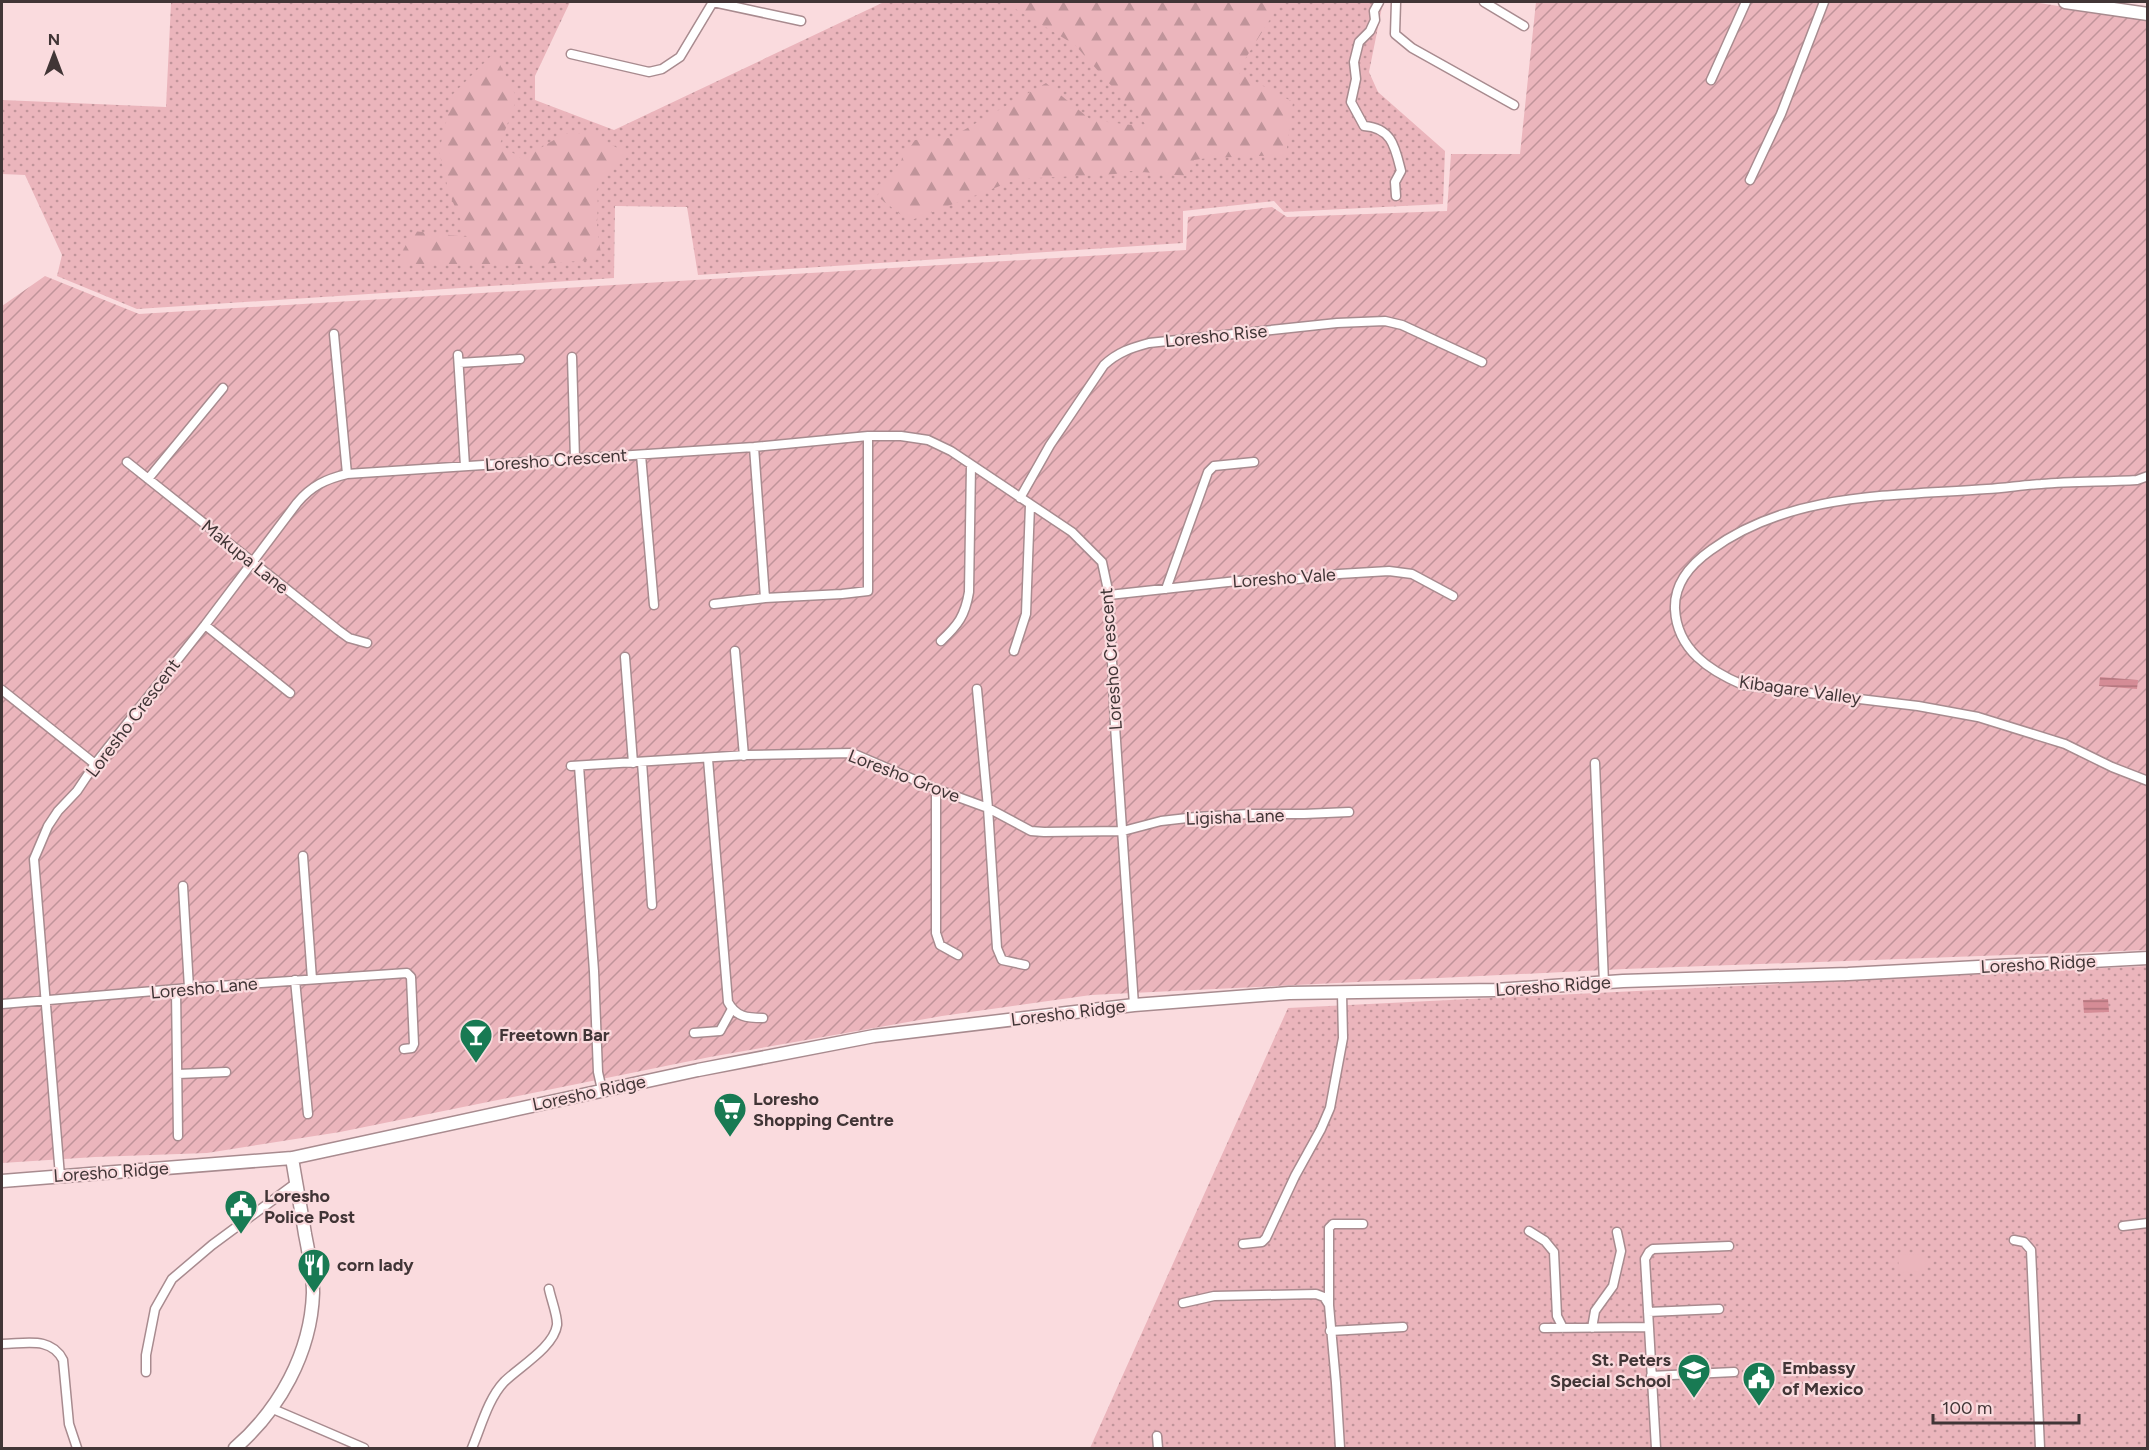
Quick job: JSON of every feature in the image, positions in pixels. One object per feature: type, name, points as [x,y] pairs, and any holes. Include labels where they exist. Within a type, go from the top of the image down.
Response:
[{"type":"main road","points":[[2065,2],[2148,14]]},
{"type":"main road","name":"Loresho Ridge","points":[[2,1180],[292,1158],[602,1090],[874,1036],[1134,1005],[1289,993],[1496,990],[2148,958]]},
{"type":"main road","points":[[235,1449],[273,1408],[303,1348],[310,1320],[312,1272],[292,1158]]},
{"type":"street","points":[[571,54],[649,72],[662,69],[680,57],[713,2],[801,21]]},
{"type":"street","points":[[1380,2],[1374,10],[1375,20],[1370,31],[1359,42],[1354,62],[1356,79],[1351,102],[1364,126],[1374,127],[1389,136],[1401,171],[1395,182],[1396,196]]},
{"type":"street","points":[[1396,2],[1395,34],[1412,48],[1514,105]]},
{"type":"street","points":[[1484,2],[1524,27]]},
{"type":"street","points":[[1711,80],[1746,2]]},
{"type":"street","points":[[1750,180],[1781,114],[1824,2]]},
{"type":"street","name":"Loresho Rise","points":[[1020,498],[1050,445],[1104,365],[1127,349],[1149,343],[1337,323],[1385,321],[1402,325],[1482,362]]},
{"type":"street","points":[[334,334],[346,474]]},
{"type":"street","points":[[572,357],[575,459]]},
{"type":"street","points":[[465,466],[459,359],[520,359]]},
{"type":"street","points":[[148,479],[223,388]]},
{"type":"street","points":[[714,604],[868,591],[868,436]]},
{"type":"street","name":"Loresho Crescent","points":[[60,1176],[34,860],[48,826],[58,811],[77,791],[95,764],[307,492],[329,478],[346,474],[754,447],[868,436],[901,436],[928,440],[951,451],[1072,532],[1102,562],[1109,594],[1115,726],[1134,1005]]},
{"type":"street","points":[[754,447],[765,598]]},
{"type":"street","points":[[641,455],[654,605]]},
{"type":"street","name":"Makupa Lane","points":[[127,462],[338,630],[350,638],[367,643]]},
{"type":"street","points":[[1166,589],[1208,472],[1214,466],[1254,462]]},
{"type":"street","points":[[941,641],[956,627],[966,611],[969,592],[971,465]]},
{"type":"street","name":"Kibagare Valley","points":[[2148,478],[1892,495],[1819,505],[1776,516],[1739,531],[1692,565],[1682,579],[1675,603],[1676,620],[1681,634],[1705,666],[1743,686],[1918,706],[1988,720],[2065,744],[2112,767],[2148,781]]},
{"type":"street","points":[[1014,651],[1026,614],[1030,506]]},
{"type":"street","name":"Loresho Vale","points":[[1109,594],[1237,581],[1404,571],[1453,596]]},
{"type":"street","points":[[205,625],[290,693]]},
{"type":"street","points":[[735,651],[744,756]]},
{"type":"street","points":[[625,657],[652,905]]},
{"type":"street","points":[[977,689],[988,808],[997,948],[1002,960],[1025,964]]},
{"type":"street","points":[[2,690],[95,764]]},
{"type":"street","name":"Loresho Grove","points":[[602,1090],[598,1072],[594,971],[575,766],[744,756],[852,753],[936,789],[988,808],[1031,831],[1123,831]]},
{"type":"street","points":[[708,759],[728,1002],[732,1009],[743,1017],[763,1018]]},
{"type":"street","points":[[1595,763],[1604,983]]},
{"type":"street","points":[[936,789],[936,933],[940,945],[958,955]]},
{"type":"street","name":"Ligisha Lane","points":[[1123,831],[1161,821],[1196,817],[1249,813],[1349,812]]},
{"type":"street","points":[[303,856],[312,979]]},
{"type":"street","points":[[183,886],[189,988]]},
{"type":"street","name":"Loresho Lane","points":[[2,1004],[407,973],[411,977],[414,1044],[412,1048],[404,1049]]},
{"type":"street","points":[[296,980],[308,1114]]},
{"type":"street","points":[[176,990],[178,1136]]},
{"type":"street","points":[[1243,1244],[1262,1242],[1266,1238],[1330,1108],[1343,1038],[1342,993]]},
{"type":"street","points":[[694,1033],[720,1031],[732,1009]]},
{"type":"street","points":[[178,1074],[226,1072]]},
{"type":"street","points":[[146,1372],[146,1355],[155,1309],[172,1279],[212,1245],[296,1183]]},
{"type":"street","points":[[2123,1226],[2148,1223]]},
{"type":"street","points":[[1340,1449],[1330,1331],[1329,1228],[1333,1224],[1362,1224]]},
{"type":"street","points":[[1529,1231],[1545,1241],[1554,1252],[1557,1316],[1563,1328]]},
{"type":"street","points":[[1592,1328],[1595,1311],[1613,1286],[1621,1251],[1617,1232]]},
{"type":"street","points":[[2014,1240],[2025,1242],[2031,1250],[2040,1449]]},
{"type":"street","points":[[1656,1449],[1645,1259],[1649,1252],[1660,1248],[1729,1246]]},
{"type":"street","points":[[472,1449],[487,1410],[503,1383],[540,1351],[555,1333],[557,1322],[549,1289]]},
{"type":"street","points":[[1183,1303],[1214,1296],[1316,1294],[1324,1297],[1329,1305]]},
{"type":"street","points":[[1648,1312],[1719,1309]]},
{"type":"street","points":[[1330,1331],[1403,1327]]},
{"type":"street","points":[[1544,1328],[1649,1327]]},
{"type":"street","points":[[2,1344],[43,1343],[59,1352],[63,1360],[69,1424],[77,1449]]},
{"type":"street","points":[[1651,1376],[1734,1372]]},
{"type":"street","points":[[273,1408],[364,1449]]},
{"type":"street","points":[[1157,1436],[1158,1449]]},
{"type":"green space","points":[[570,2],[535,76],[535,100],[614,130],[884,2],[1383,2],[1369,72],[1378,92],[1445,151],[1443,204],[1284,212],[1274,201],[1183,211],[1183,243],[698,275],[687,207],[615,206],[614,278],[137,309],[57,276],[62,255],[25,175],[2,174],[2,100],[166,107],[171,3]]},
{"type":"green space","points":[[1004,2],[1281,2],[1237,72],[1293,102],[1286,155],[1194,160],[1188,176],[1131,171],[1115,174],[1018,179],[909,221],[877,196],[915,140],[950,138],[1046,83],[1091,120],[1148,127],[1075,45]]},
{"type":"green space","points":[[1536,2],[2033,2],[2147,20],[2147,950],[1624,969],[1091,995],[942,1016],[710,1057],[340,1132],[207,1153],[2,1163],[2,306],[45,276],[139,314],[1186,250],[1188,217],[1272,207],[1287,217],[1447,211],[1451,154],[1520,154]]},
{"type":"green space","points":[[494,53],[517,98],[500,144],[522,159],[564,134],[592,133],[629,155],[598,184],[597,230],[602,259],[542,264],[396,264],[413,231],[468,237],[449,193],[439,151],[453,94]]},
{"type":"green space","points":[[2147,966],[2147,1448],[1090,1448],[1288,1008]]},
{"type":"green space","points":[[1925,1254],[1926,1271],[1899,1273],[1898,1255]]},
{"type":"shaded area","points":[[2100,677],[2138,680],[2137,689],[2099,686]]},
{"type":"shaded area","points":[[2108,999],[2109,1012],[2084,1013],[2083,1000]]},
{"type":"place","name":"Freetown Bar","points":[[476,1064]]},
{"type":"place","name":"Loresho Shopping Centre","points":[[730,1138]]},
{"type":"place","name":"Loresho Police Post","points":[[241,1235]]},
{"type":"place","name":"corn lady","points":[[314,1294]]},
{"type":"place","name":"St. Peters Special School","points":[[1694,1399]]},
{"type":"place","name":"Embassy of Mexico","points":[[1759,1407]]}]
